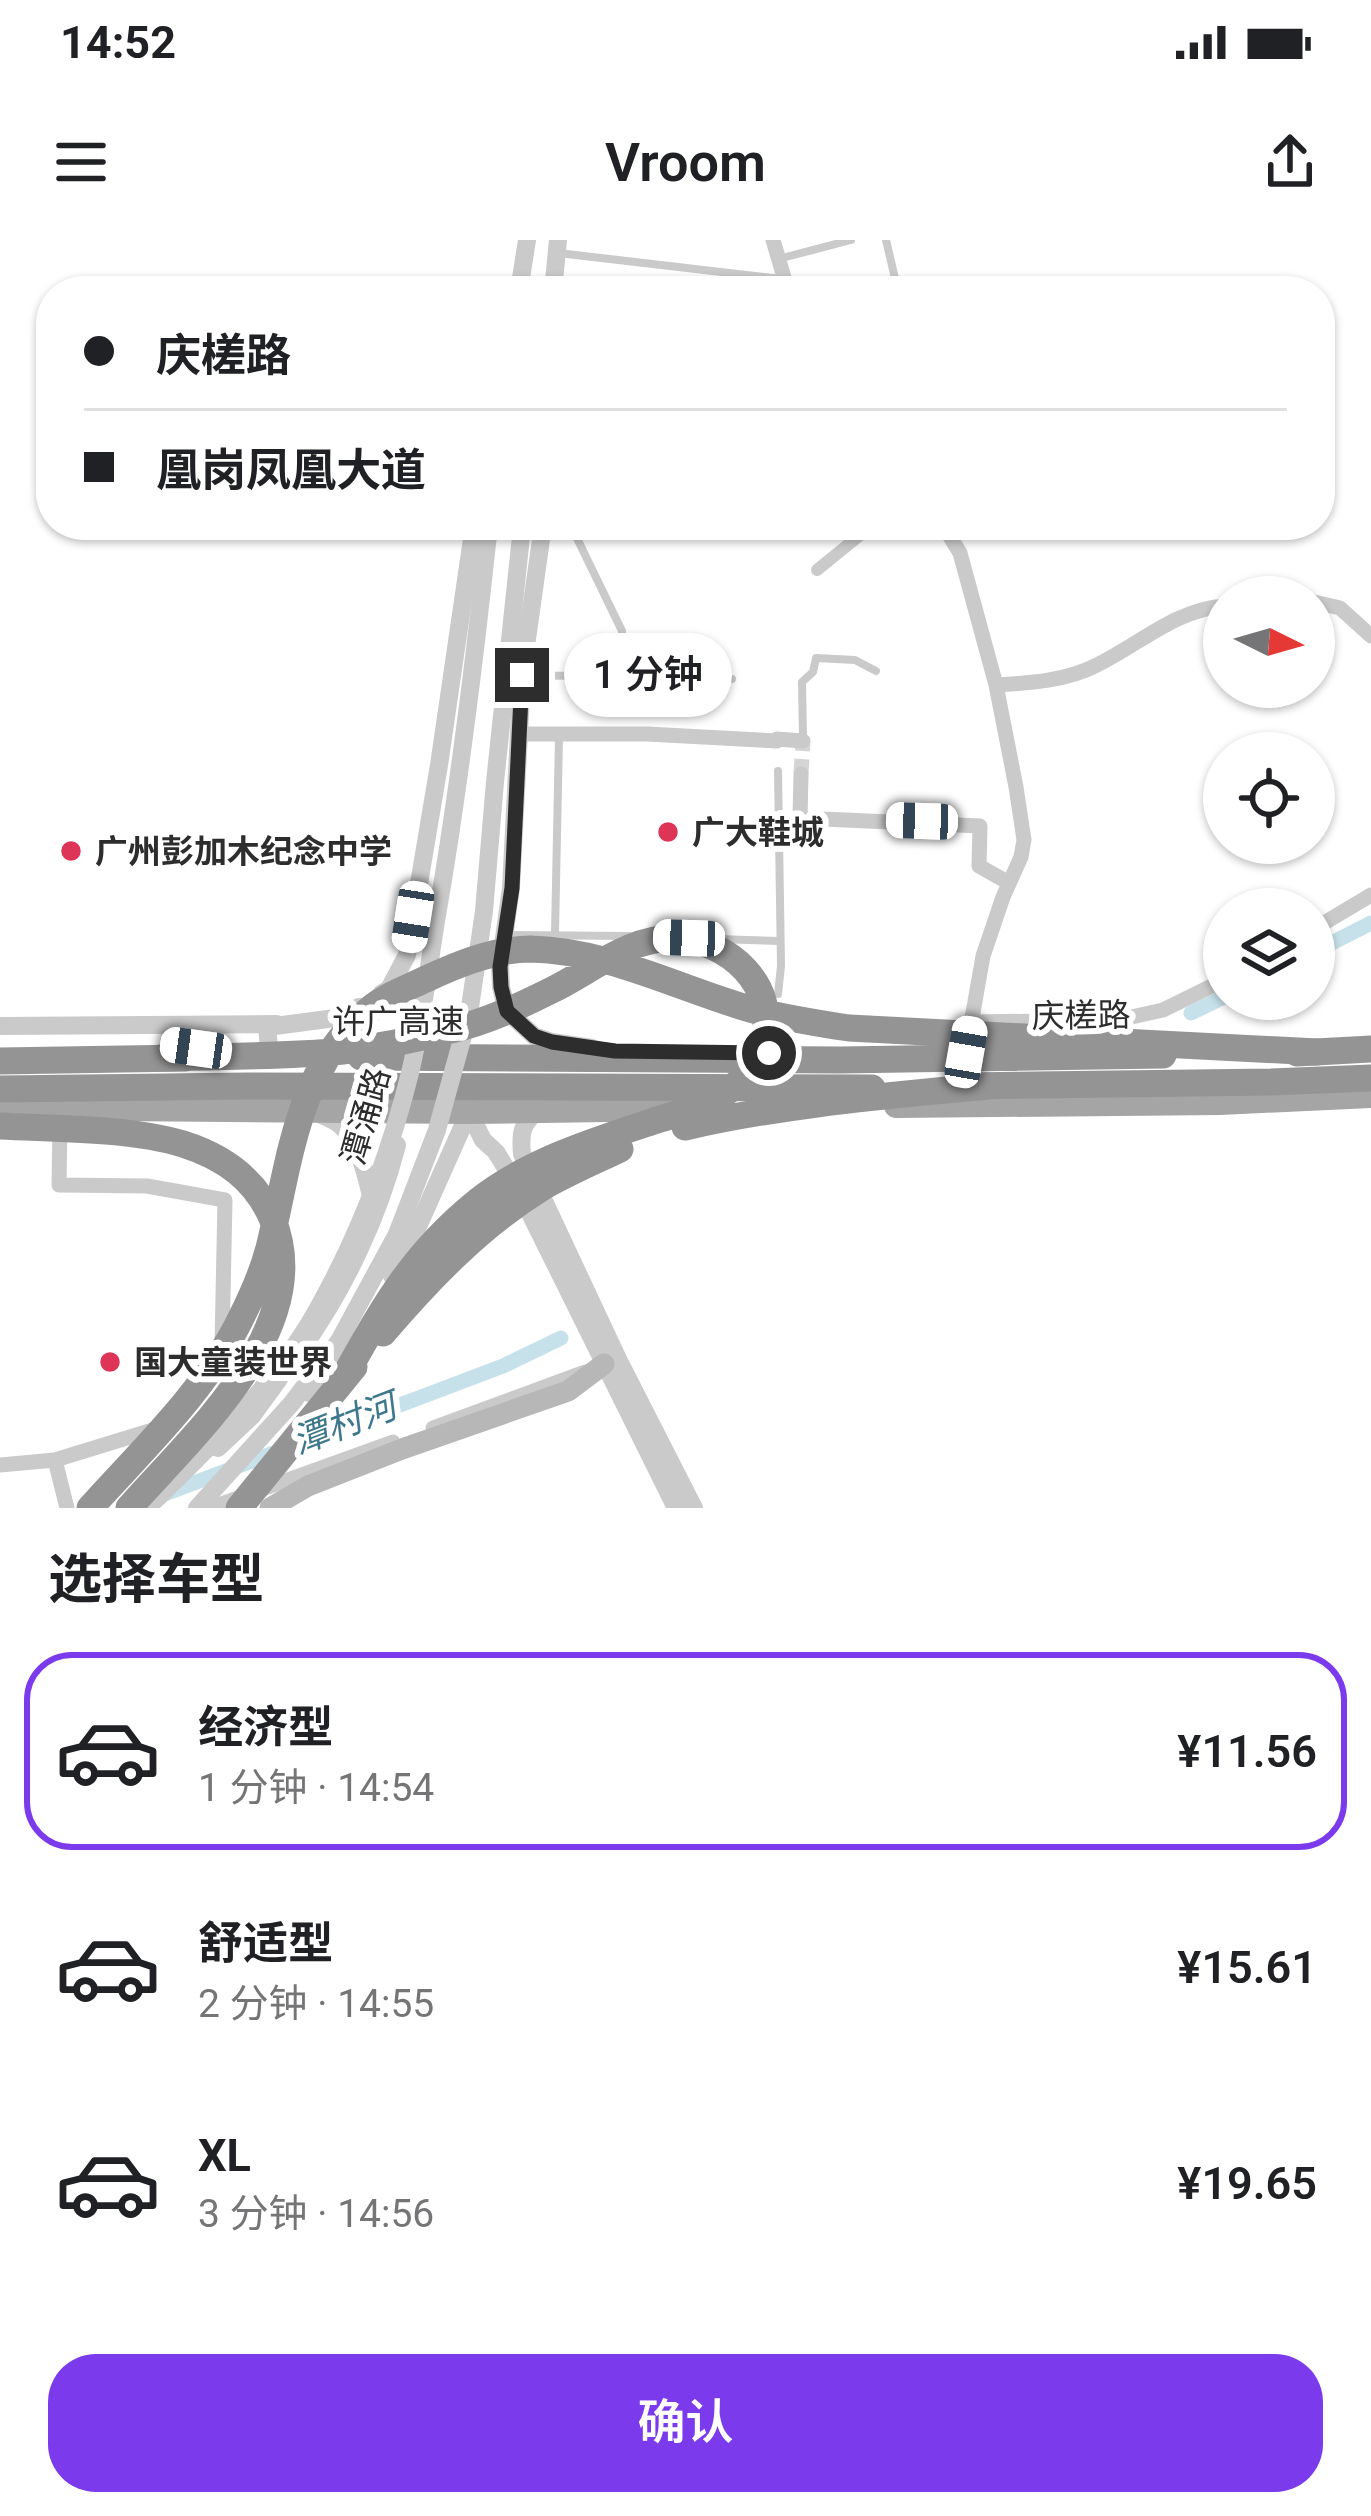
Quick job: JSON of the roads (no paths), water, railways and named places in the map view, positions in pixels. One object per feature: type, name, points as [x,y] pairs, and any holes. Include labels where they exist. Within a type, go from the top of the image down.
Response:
[{"type":"highway","points":[[161,1058],[346,1051],[452,1030],[491,1018],[619,953],[662,938],[703,941],[720,948],[756,983],[766,1032],[753,1066],[737,1084],[713,1101],[559,1156],[479,1201],[404,1277],[342,1381]]},
{"type":"highway","points":[[90,1508],[188,1400],[226,1348],[260,1278],[305,1099],[338,1041],[374,1006],[491,954],[530,950],[585,955],[747,1008],[849,1028],[1317,1052]]},
{"type":"highway","points":[[2,1044],[134,1041],[196,1048]]},
{"type":"highway","name":"许广高速","points":[[2,1044],[161,1058],[840,1060],[1371,1049]]},
{"type":"highway","name":"许广高速","points":[[0,1089],[988,1086],[1371,1078]]},
{"type":"highway","points":[[239,1508],[413,1298],[463,1247],[544,1186],[619,1150],[719,1119],[988,1086]]},
{"type":"highway","points":[[0,1126],[148,1136],[184,1144],[234,1167],[256,1189],[280,1237],[280,1285],[250,1366],[129,1508]]},
{"type":"main road","name":"庆槎路","points":[[196,1048],[966,1052],[1371,1040]]},
{"type":"main road","points":[[0,1108],[469,1112],[1177,1104],[1371,1096]]},
{"type":"main road","points":[[270,1508],[327,1478],[568,1391],[611,1362]]},
{"type":"street","points":[[521,276],[527,240]]},
{"type":"street","points":[[773,240],[783,276]]},
{"type":"street","points":[[554,276],[557,246]]},
{"type":"street","points":[[269,1047],[267,1027],[343,1017],[389,988],[407,955],[472,540]]},
{"type":"street","name":"潭涌路","points":[[151,1508],[244,1409],[303,1333],[373,1196],[411,1068],[445,872],[487,540]]},
{"type":"street","name":"潭涌路","points":[[194,1508],[292,1402],[338,1341],[397,1234],[437,1130],[469,1014],[484,911],[494,782],[531,540]]},
{"type":"street","points":[[532,540],[512,888],[501,987],[507,1011],[534,1036],[615,1051]]},
{"type":"street","points":[[817,570],[854,540]]},
{"type":"street","points":[[952,540],[996,685],[1024,840],[983,956],[966,1052]]},
{"type":"street","points":[[1335,607],[1371,636]]},
{"type":"street","points":[[996,685],[1076,674],[1203,608]]},
{"type":"street","points":[[519,734],[802,741]]},
{"type":"street","points":[[801,774],[800,818],[980,826],[979,866],[1009,883]]},
{"type":"street","points":[[1335,917],[1371,896]]},
{"type":"street","points":[[971,1022],[1118,1020],[1163,1010],[1203,990]]},
{"type":"street","points":[[2,1044],[308,1023],[400,1047]]},
{"type":"street","points":[[0,1465],[55,1460],[188,1420],[221,1372],[225,1200],[147,1186],[59,1185],[61,1108]]},
{"type":"street","points":[[310,1110],[340,1124],[363,1164],[375,1209]]},
{"type":"street","points":[[538,1110],[524,1123],[522,1154],[676,1508]]},
{"type":"street","points":[[151,1508],[252,1416],[325,1316],[388,1177],[405,1111]]},
{"type":"street","points":[[194,1508],[344,1353],[404,1258],[469,1112]]},
{"type":"street","points":[[469,1112],[483,1140],[505,1164],[694,1508]]},
{"type":"street","points":[[388,1177],[401,1170],[416,1174],[423,1181],[425,1208]]},
{"type":"street","points":[[210,1508],[611,1362]]},
{"type":"street","points":[[55,1460],[68,1508]]},
{"type":"lane","points":[[778,259],[851,240]]},
{"type":"lane","points":[[886,240],[894,276]]},
{"type":"lane","points":[[557,246],[733,276]]},
{"type":"lane","points":[[582,540],[622,631],[622,675]]},
{"type":"lane","points":[[802,741],[802,682],[813,672],[816,658],[855,660],[876,671]]},
{"type":"lane","points":[[522,675],[732,679]]},
{"type":"lane","points":[[555,933],[559,734]]},
{"type":"lane","points":[[778,771],[778,994]]},
{"type":"lane","points":[[505,935],[778,940]]},
{"type":"waterway","points":[[1335,941],[1371,923]]},
{"type":"waterway","points":[[1191,1013],[1203,1007]]},
{"type":"waterway","name":"潭村河","points":[[162,1495],[503,1366],[561,1338]]},
{"type":"tunnel","points":[[801,774],[803,741]]},
{"type":"place","name":"广大鞋城","points":[[668,832]]},
{"type":"place","name":"广州彭加木纪念中学","points":[[71,851]]},
{"type":"place","name":"国大童装世界","points":[[110,1362]]}]
